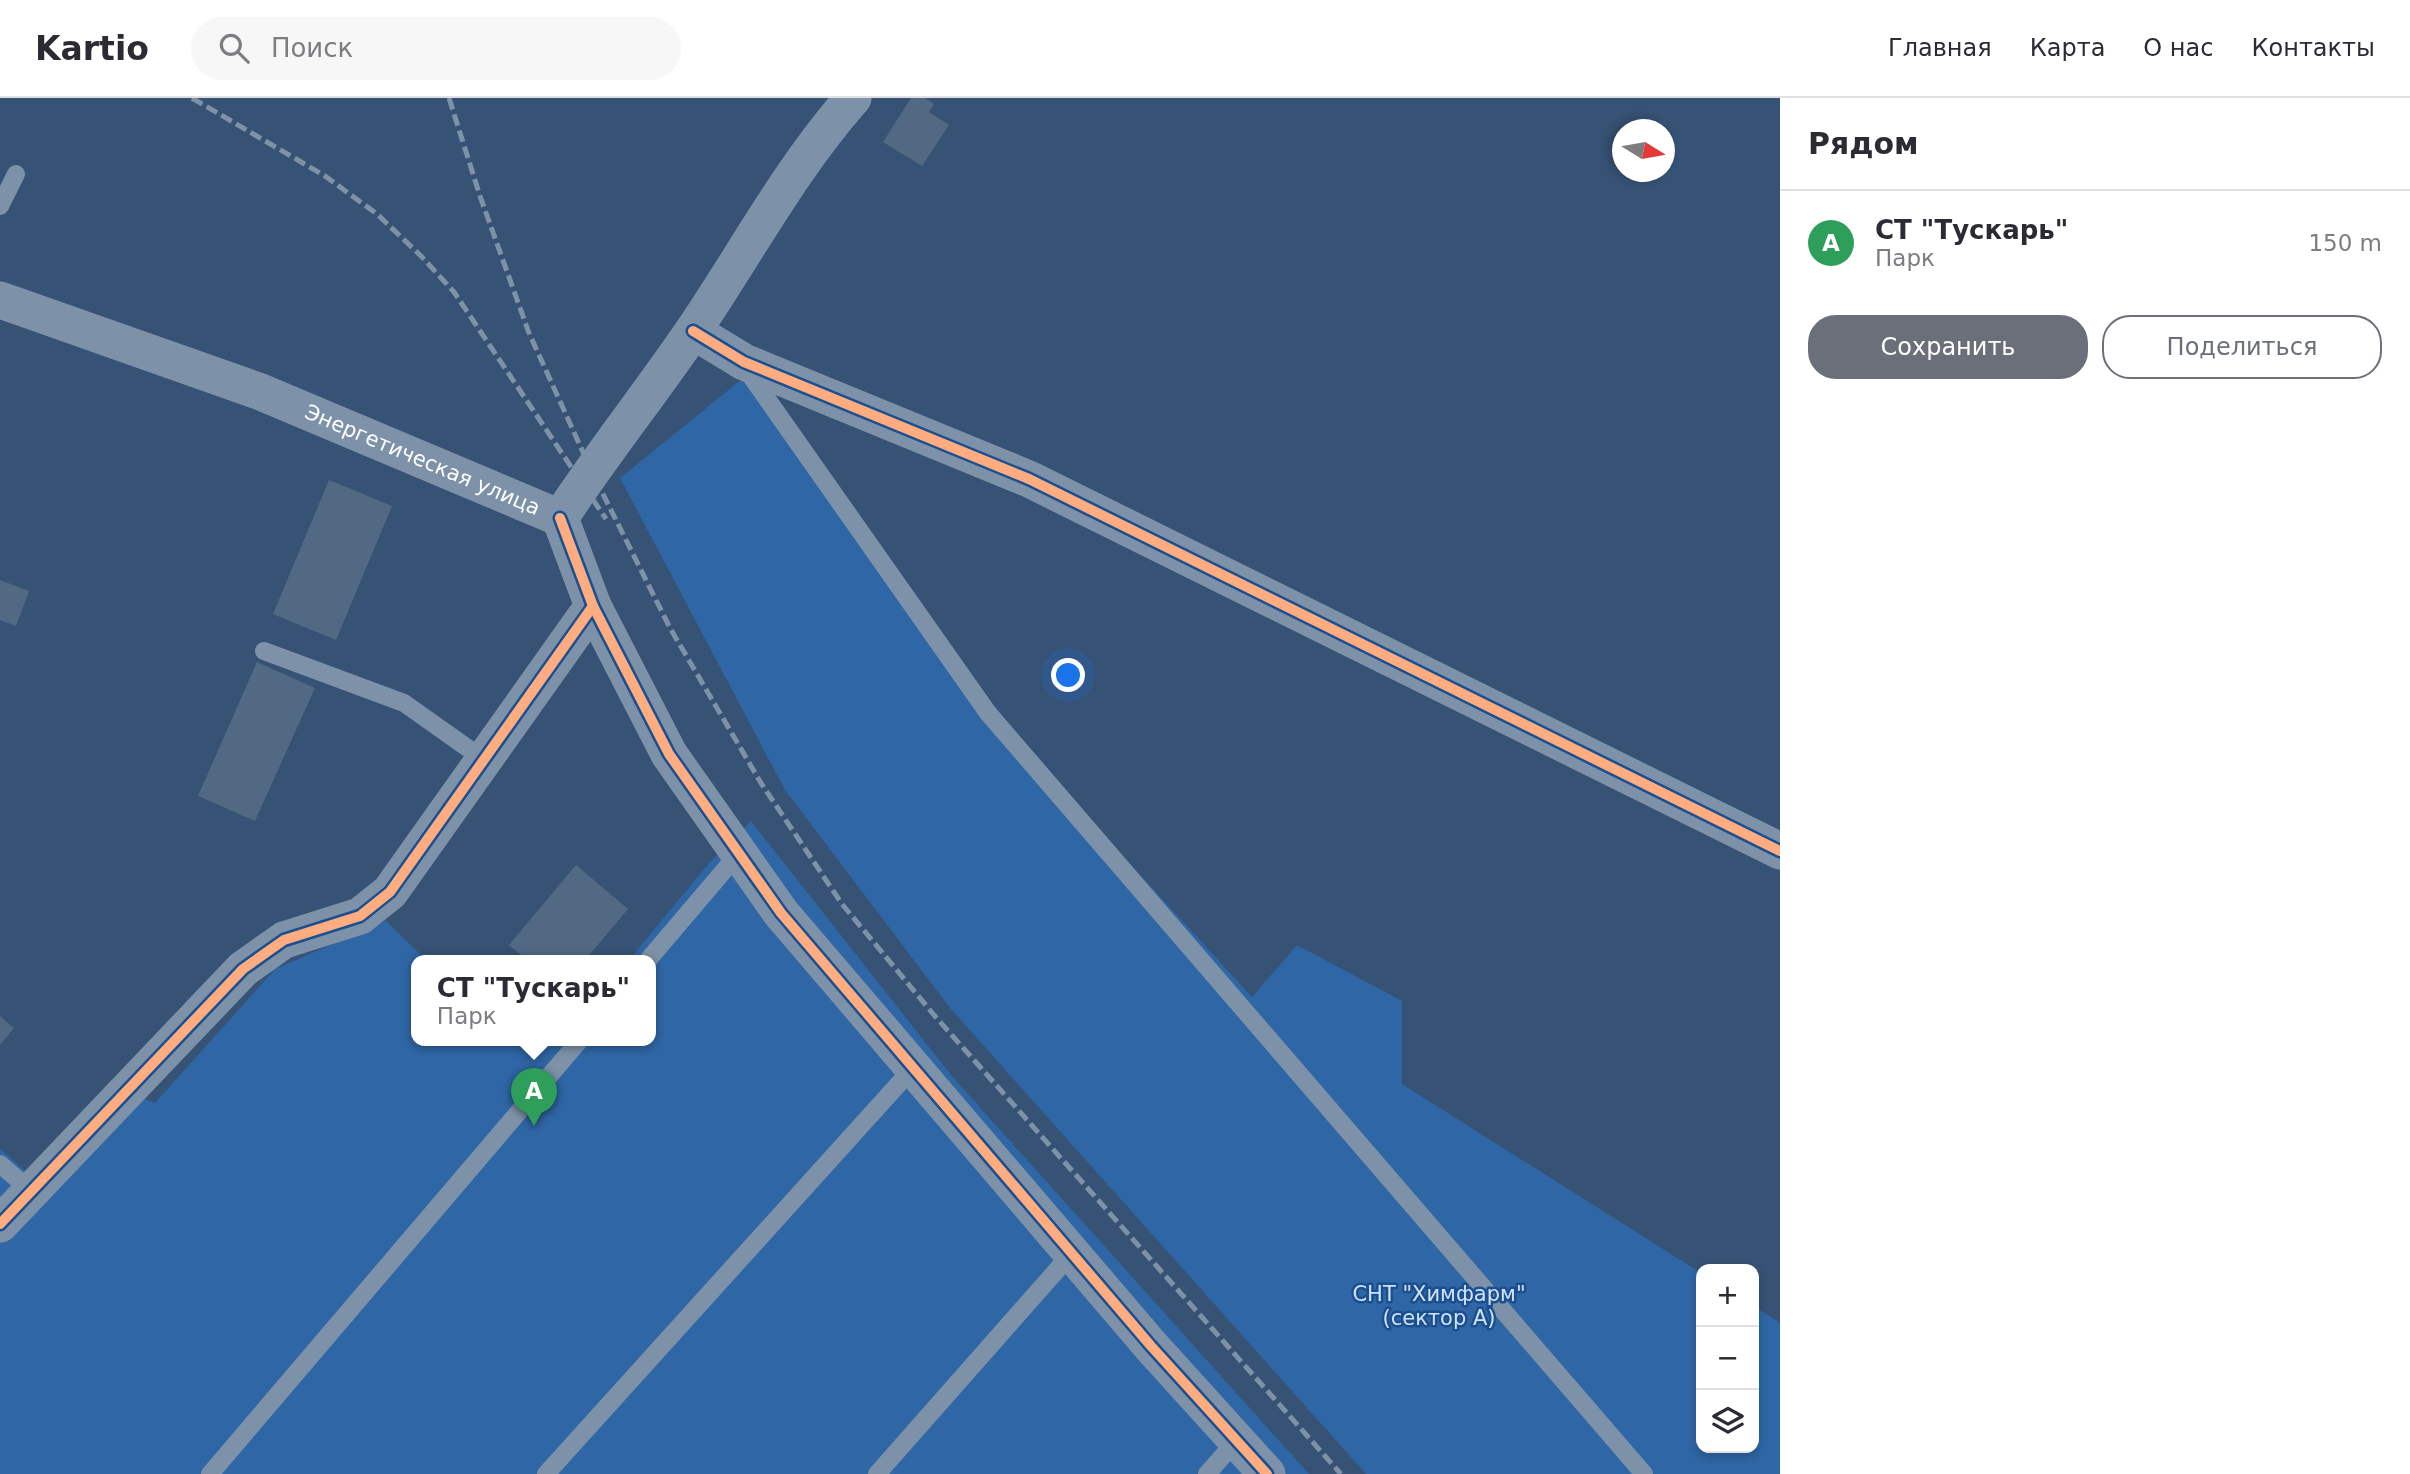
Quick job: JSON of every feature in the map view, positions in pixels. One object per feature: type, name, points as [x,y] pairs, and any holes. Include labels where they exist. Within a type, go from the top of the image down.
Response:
[{"type":"street","name":"Энергетическая улица","points":[[0,300],[261,392],[560,518],[693,331],[765,217],[831,123],[853,98]]},
{"type":"street","points":[[693,331],[744,362],[1029,479],[1780,851]]},
{"type":"street","points":[[560,518],[593,606],[669,754],[781,914],[1072,1253],[1267,1474]]},
{"type":"street","points":[[0,1224],[243,969],[284,940],[360,916],[390,892],[486,761],[593,606]]},
{"type":"lane","points":[[0,206],[16,174]]},
{"type":"lane","points":[[744,362],[747,375],[988,713],[1644,1474]]},
{"type":"lane","points":[[264,651],[404,703],[486,761]]},
{"type":"lane","points":[[652,955],[739,853]]},
{"type":"lane","points":[[210,1474],[575,1046]]},
{"type":"lane","points":[[546,1474],[913,1068]]},
{"type":"lane","points":[[0,1164],[30,1190]]},
{"type":"lane","points":[[877,1474],[1072,1253]]},
{"type":"lane","points":[[1207,1474],[1237,1440]]},
{"type":"green space","name":"СНТ \"Химфарм\" (сектор А)","points":[[747,375],[974,693],[1252,997],[1297,945],[1402,1001],[1402,1084],[1696,1270],[1696,1453],[1759,1453],[1759,1309],[1780,1323],[1780,1474],[1366,1474],[950,1008],[785,790],[620,478]]},
{"type":"green space","points":[[751,821],[951,1075],[1309,1474],[0,1474],[0,1149],[28,1173],[110,1085],[155,1103],[275,969],[386,921],[421,955],[411,955],[411,1046],[656,1046],[656,955],[633,955],[710,862]]},
{"type":"building","points":[[911,98],[925,98],[934,104],[929,112],[949,125],[922,166],[883,142]]},
{"type":"building","points":[[329,480],[392,506],[336,640],[273,614]]},
{"type":"building","points":[[0,580],[29,591],[16,626],[0,620]]},
{"type":"building","points":[[257,662],[315,688],[255,821],[198,796]]},
{"type":"building","points":[[576,865],[628,909],[589,955],[521,955],[509,945]]},
{"type":"building","points":[[0,1016],[14,1028],[0,1045]]},
{"type":"railway","points":[[192,98],[325,176],[377,214],[421,256],[454,292],[606,519]]},
{"type":"railway","points":[[449,98],[480,196],[529,333],[592,472],[670,628],[761,783],[842,904],[934,1015],[1341,1474]]},
{"type":"cycle path","points":[[693,331],[744,362],[1029,479],[1780,851]]},
{"type":"cycle path","points":[[560,518],[593,606],[669,754],[781,913],[1151,1346],[1267,1474]]},
{"type":"cycle path","points":[[0,1224],[243,969],[284,940],[360,916],[390,892],[593,606]]},
{"type":"place","name":"СТ \"Тускарь\"","points":[[534,1126]]}]
